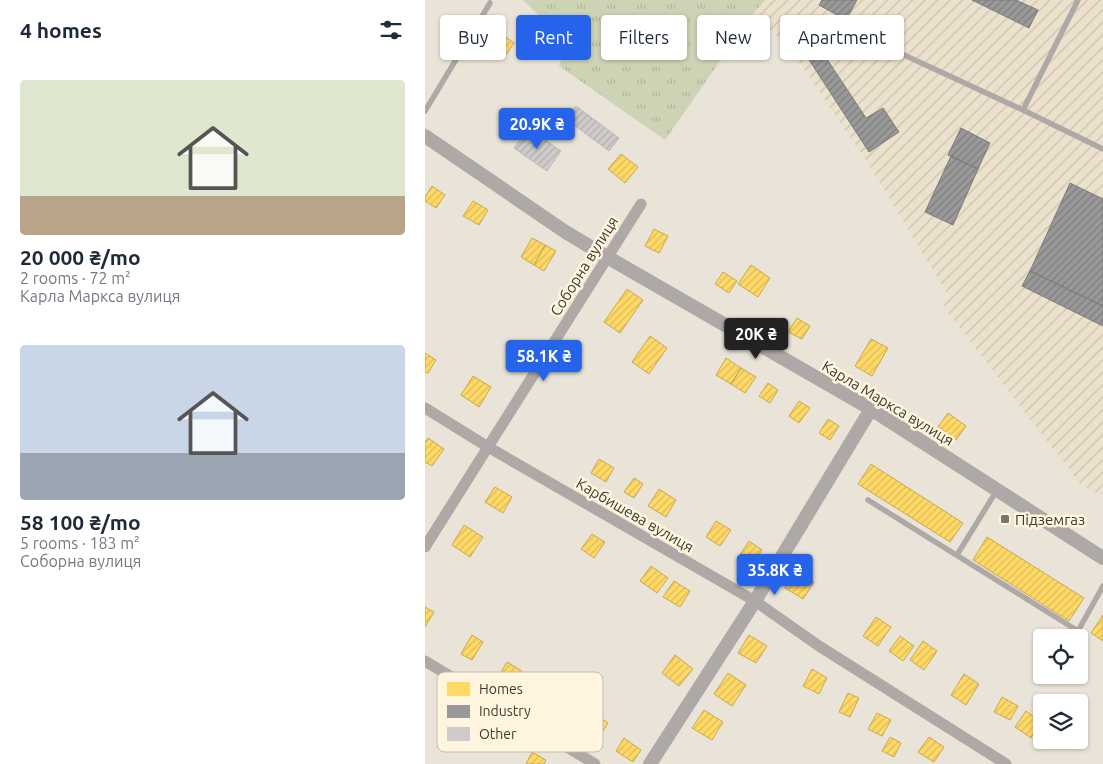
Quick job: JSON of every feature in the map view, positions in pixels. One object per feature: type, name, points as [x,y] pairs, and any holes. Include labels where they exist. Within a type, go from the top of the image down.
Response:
[{"type":"street","name":"Карла Маркса вулиця","points":[[425,136],[556,225],[607,257],[871,409],[1103,558]]},
{"type":"street","name":"Соборна вулиця","points":[[425,547],[641,204]]},
{"type":"street","name":"Карбишева вулиця","points":[[425,408],[488,447],[755,601],[819,646],[1006,764]]},
{"type":"street","points":[[650,764],[755,601],[871,409]]},
{"type":"street","points":[[425,662],[442,672]]},
{"type":"street","points":[[575,752],[595,764]]},
{"type":"lane","points":[[1023,110],[1078,0]]},
{"type":"lane","points":[[425,111],[490,3]]},
{"type":"lane","points":[[904,55],[1103,149]]},
{"type":"lane","points":[[957,555],[997,490]]},
{"type":"lane","points":[[869,500],[1078,631],[1103,586]]},
{"type":"shaded area","points":[[765,0],[1103,0],[1103,496],[1081,485],[943,306],[949,297],[871,168],[797,60],[904,60],[904,15],[780,15],[780,39],[770,30],[770,15],[754,14]]},
{"type":"green space","points":[[523,0],[765,0],[752,15],[697,15],[697,60],[721,60],[665,140],[559,66],[561,60],[591,60],[591,15],[538,15]]},
{"type":"building: Homes","points":[[506,37],[514,43],[506,55]]},
{"type":"building: Homes","points":[[621,154],[638,167],[625,183],[608,169]]},
{"type":"building: Homes","points":[[432,186],[445,195],[436,208],[425,201],[425,197]]},
{"type":"building: Homes","points":[[473,201],[488,210],[479,225],[463,216]]},
{"type":"building: Homes","points":[[654,229],[668,236],[659,253],[645,246]]},
{"type":"building: Homes","points":[[532,238],[545,245],[534,265],[521,257]]},
{"type":"building: Homes","points":[[545,245],[556,251],[544,271],[534,265]]},
{"type":"building: Homes","points":[[751,265],[770,278],[758,297],[738,284]]},
{"type":"building: Homes","points":[[723,272],[737,281],[729,293],[715,284]]},
{"type":"building: Homes","points":[[627,289],[643,300],[620,333],[604,322]]},
{"type":"building: Homes","points":[[797,318],[810,326],[802,339],[788,332]]},
{"type":"building: Homes","points":[[650,336],[667,348],[649,374],[632,362]]},
{"type":"building: Homes","points":[[871,339],[888,348],[872,376],[855,366]]},
{"type":"building: Homes","points":[[425,353],[436,360],[428,373],[425,372]]},
{"type":"building: Homes","points":[[726,358],[741,368],[731,384],[716,375]]},
{"type":"building: Homes","points":[[741,368],[756,377],[745,393],[731,384]]},
{"type":"building: Homes","points":[[473,376],[491,387],[479,407],[461,395]]},
{"type":"building: Homes","points":[[768,383],[778,390],[770,403],[759,396]]},
{"type":"building: Homes","points":[[799,401],[810,408],[799,423],[789,416]]},
{"type":"building: Homes","points":[[948,413],[966,426],[956,440],[938,427]]},
{"type":"building: Homes","points":[[828,419],[839,426],[830,440],[819,433]]},
{"type":"building: Homes","points":[[428,438],[444,449],[432,466],[425,462],[425,443]]},
{"type":"building: Homes","points":[[599,459],[614,468],[606,482],[591,473]]},
{"type":"building: Homes","points":[[871,464],[963,523],[950,542],[858,484]]},
{"type":"building: Homes","points":[[634,478],[643,484],[634,498],[624,492]]},
{"type":"building: Homes","points":[[495,487],[512,497],[503,513],[485,502]]},
{"type":"building: Homes","points":[[659,489],[676,500],[666,517],[648,506]]},
{"type":"building: Homes","points":[[716,521],[731,530],[720,546],[706,537]]},
{"type":"building: Homes","points":[[464,525],[483,537],[470,557],[452,545]]},
{"type":"building: Homes","points":[[592,534],[605,542],[594,558],[581,549]]},
{"type":"building: Homes","points":[[987,537],[1084,598],[1069,621],[973,560]]},
{"type":"building: Homes","points":[[749,541],[762,550],[751,566],[738,558]]},
{"type":"building: Homes","points":[[651,566],[668,578],[657,593],[640,581]]},
{"type":"building: Homes","points":[[795,570],[814,582],[803,599],[785,588]]},
{"type":"building: Homes","points":[[674,581],[690,591],[680,607],[663,597]]},
{"type":"building: Homes","points":[[425,607],[434,612],[425,627]]},
{"type":"building: Homes","points":[[1103,615],[1103,641],[1091,633]]},
{"type":"building: Homes","points":[[876,617],[891,627],[878,646],[863,636]]},
{"type":"building: Homes","points":[[472,635],[483,642],[472,660],[461,654]]},
{"type":"building: Homes","points":[[749,635],[767,646],[756,663],[738,653]]},
{"type":"building: Homes","points":[[900,636],[914,646],[903,661],[889,651]]},
{"type":"building: Homes","points":[[923,641],[937,651],[924,670],[910,660]]},
{"type":"building: Homes","points":[[675,655],[693,669],[679,686],[662,673]]},
{"type":"building: Homes","points":[[507,662],[522,671],[521,672],[501,672]]},
{"type":"building: Homes","points":[[812,669],[827,678],[819,694],[803,686]]},
{"type":"building: Homes","points":[[728,673],[746,685],[732,706],[714,694]]},
{"type":"building: Homes","points":[[964,674],[979,684],[966,705],[951,695]]},
{"type":"building: Homes","points":[[848,693],[859,698],[850,717],[839,712]]},
{"type":"building: Homes","points":[[1002,697],[1018,706],[1010,720],[994,712]]},
{"type":"building: Homes","points":[[704,710],[723,722],[712,740],[692,728]]},
{"type":"building: Homes","points":[[1026,711],[1033,716],[1033,735],[1031,738],[1015,727]]},
{"type":"building: Homes","points":[[877,713],[891,720],[882,736],[868,729]]},
{"type":"building: Homes","points":[[603,720],[608,723],[603,731]]},
{"type":"building: Homes","points":[[890,737],[901,743],[894,757],[882,751]]},
{"type":"building: Homes","points":[[929,737],[944,747],[934,762],[918,752]]},
{"type":"building: Homes","points":[[624,738],[641,750],[633,762],[616,751]]},
{"type":"building: Homes","points":[[532,752],[546,760],[544,764],[526,764]]},
{"type":"building: Industry","points":[[822,0],[857,0],[849,15],[837,15],[819,5]]},
{"type":"building: Industry","points":[[972,0],[1016,0],[1038,10],[1029,28]]},
{"type":"building: Industry","points":[[809,60],[828,60],[866,118],[883,108],[899,132],[869,152]]},
{"type":"building: Industry","points":[[961,128],[990,143],[978,169],[948,155]]},
{"type":"building: Industry","points":[[951,156],[978,169],[953,225],[925,212]]},
{"type":"building: Industry","points":[[1070,183],[1103,199],[1103,306],[1030,271]]},
{"type":"building: Industry","points":[[1030,271],[1103,306],[1103,326],[1022,286]]},
{"type":"building: Other","points":[[576,106],[619,138],[609,151],[566,119]]},
{"type":"building: Other","points":[[528,128],[561,151],[547,171],[514,148]]},
{"type":"place","name":"Підземгаз","points":[[1005,519]]}]
